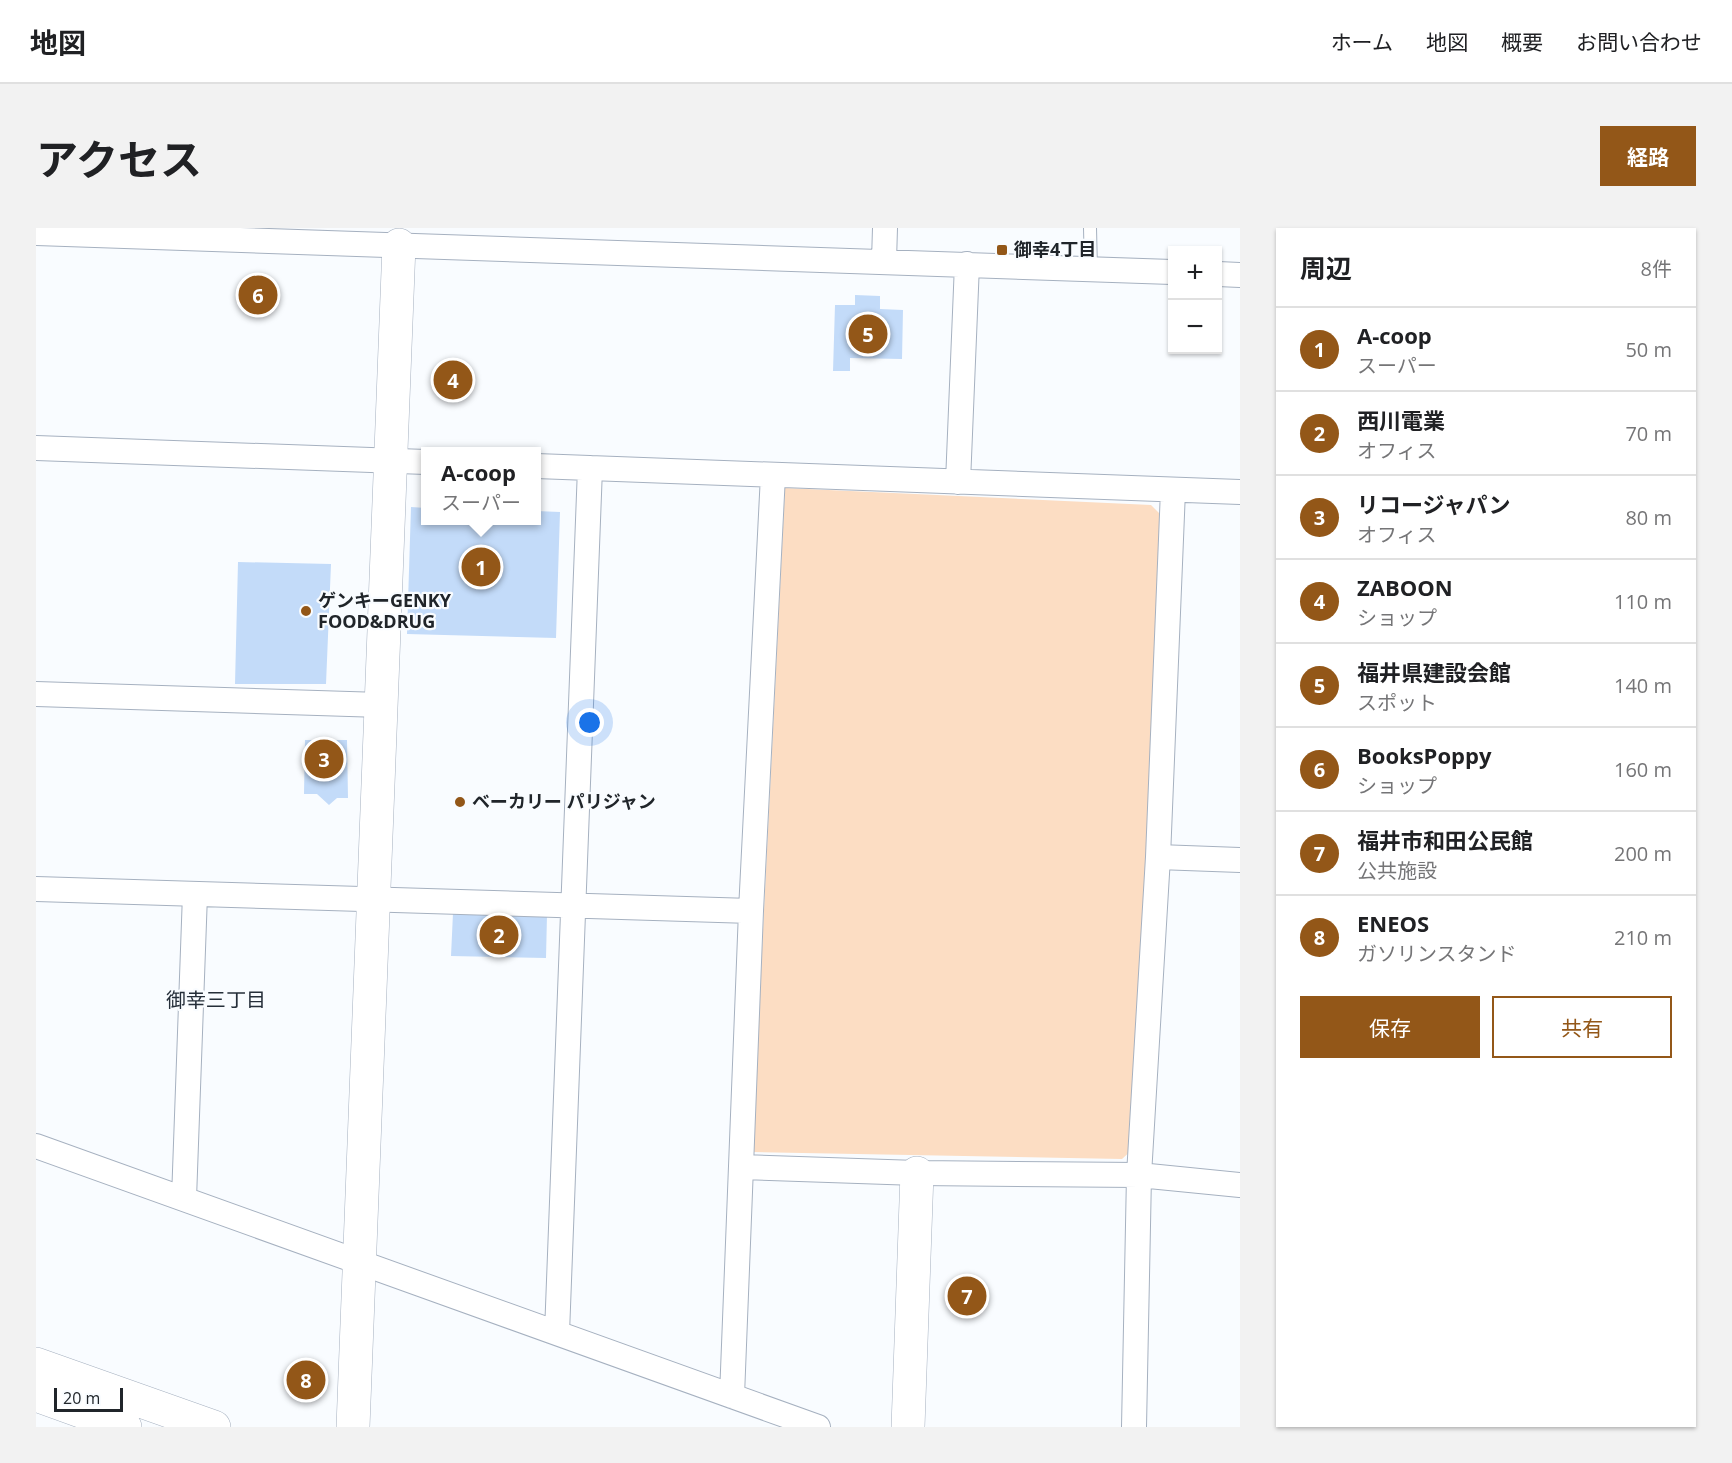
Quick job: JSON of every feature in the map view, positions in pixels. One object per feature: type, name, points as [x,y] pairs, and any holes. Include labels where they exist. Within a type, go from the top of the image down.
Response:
[{"type":"street","points":[[884,261],[885,228]]},
{"type":"street","points":[[36,233],[399,236],[884,261],[1168,272]]},
{"type":"street","points":[[353,1427],[399,236]]},
{"type":"street","points":[[958,482],[967,264]]},
{"type":"street","points":[[1222,274],[1240,275]]},
{"type":"street","points":[[36,448],[421,462]]},
{"type":"street","points":[[541,466],[1240,492]]},
{"type":"street","points":[[557,1333],[590,468]]},
{"type":"street","points":[[732,1396],[751,911],[773,475]]},
{"type":"street","points":[[1134,1427],[1139,1175],[1158,857],[1173,490]]},
{"type":"street","points":[[36,694],[381,705]]},
{"type":"street","points":[[1158,857],[1240,860]]},
{"type":"street","points":[[36,889],[751,911]]},
{"type":"street","points":[[184,1199],[195,894]]},
{"type":"street","points":[[36,1146],[818,1427]]},
{"type":"street","points":[[741,1167],[917,1173],[1139,1175],[1240,1185]]},
{"type":"street","points":[[908,1427],[917,1173]]},
{"type":"street","points":[[36,1364],[214,1427]]},
{"type":"street","points":[[36,1395],[125,1427]]},
{"type":"lane","points":[[1090,228],[1091,269]]},
{"type":"shaded area","points":[[785,488],[1151,505],[1161,515],[1133,1149],[1122,1159],[752,1152]]},
{"type":"building","points":[[855,295],[880,296],[880,309],[903,310],[902,359],[850,358],[850,371],[833,371],[835,305],[855,305]]},
{"type":"building","points":[[411,507],[421,508],[421,525],[541,525],[541,511],[560,512],[556,638],[407,634]]},
{"type":"building","points":[[238,562],[331,564],[326,684],[235,684]]},
{"type":"building","points":[[305,740],[347,740],[348,798],[337,798],[329,805],[317,794],[304,794]]},
{"type":"building","points":[[453,913],[547,915],[546,958],[451,956]]},
{"type":"place","name":"御幸4丁目","points":[[1002,250]]},
{"type":"place","name":"BooksPoppy","points":[[258,295]]},
{"type":"place","name":"福井県建設会館","points":[[868,334]]},
{"type":"place","name":"ZABOON","points":[[453,380]]},
{"type":"place","name":"A-coop","points":[[481,567]]},
{"type":"place","name":"ゲンキーGENKY FOOD&DRUG","points":[[306,611]]},
{"type":"place","name":"リコージャパン","points":[[324,759]]},
{"type":"place","name":"ベーカリー パリジャン","points":[[460,802]]},
{"type":"place","name":"西川電業","points":[[499,935]]},
{"type":"place","name":"福井市和田公民館","points":[[967,1296]]},
{"type":"place","name":"ENEOS","points":[[306,1380]]},
{"type":"district","name":"御幸三丁目","points":[[216,1000]]}]
